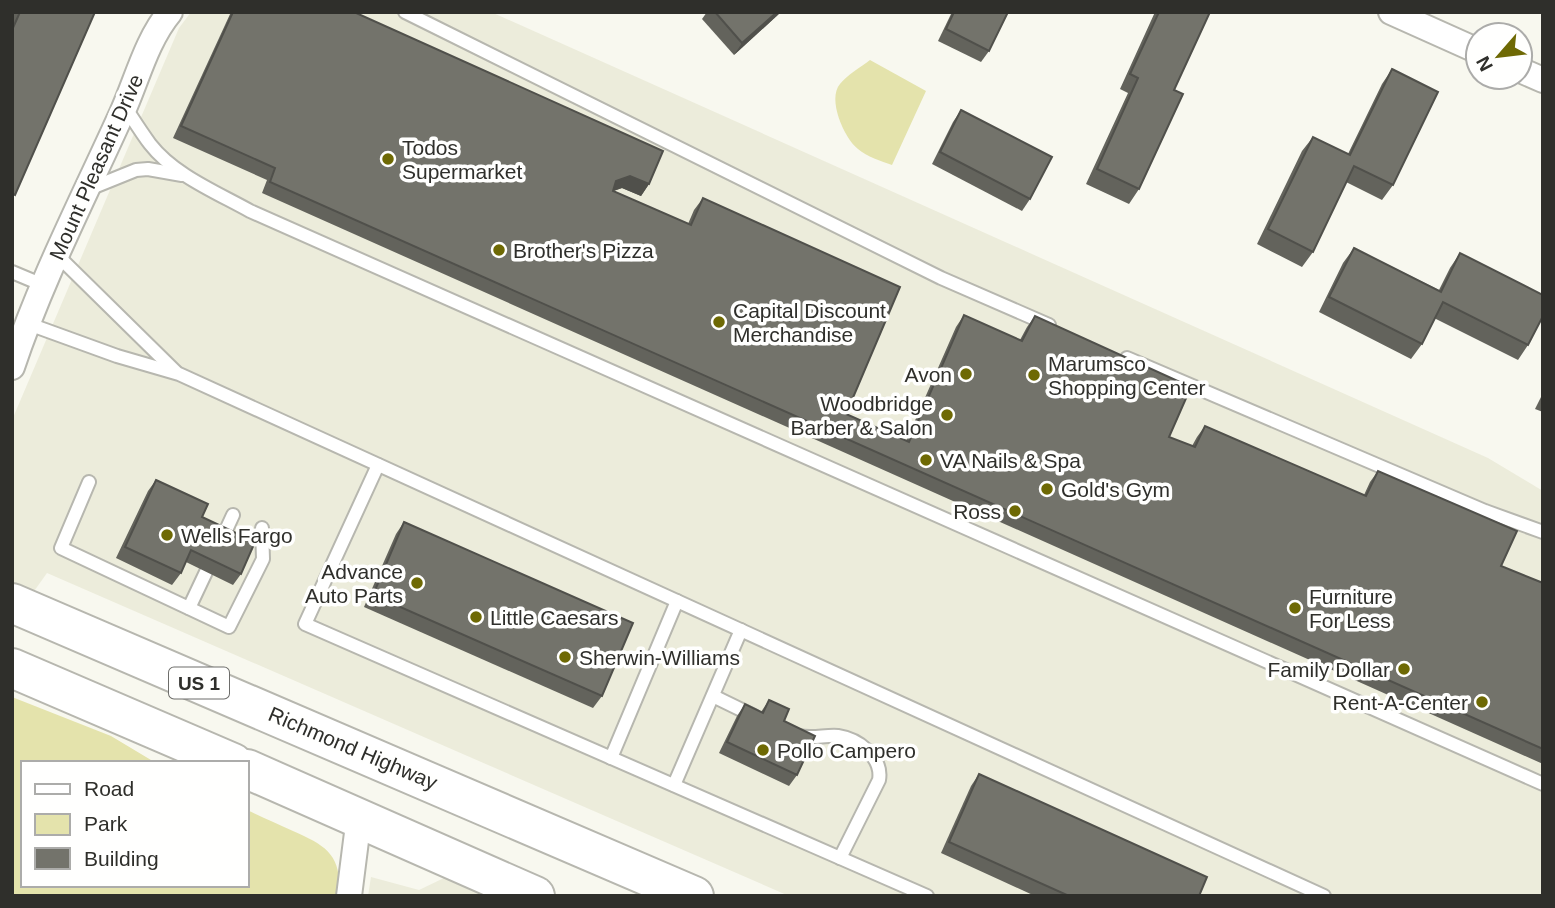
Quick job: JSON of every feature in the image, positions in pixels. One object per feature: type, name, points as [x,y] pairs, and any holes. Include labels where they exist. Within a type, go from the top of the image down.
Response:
[{"type":"main road","name":"Richmond Highway","points":[[12,603],[694,896]]},
{"type":"main road","points":[[12,668],[228,761]]},
{"type":"main road","points":[[248,769],[534,896]]},
{"type":"street","name":"Mount Pleasant Drive","points":[[12,367],[19,332],[57,256],[150,45],[170,12]]},
{"type":"street","points":[[1391,12],[1464,45]]},
{"type":"street","points":[[349,896],[359,817]]},
{"type":"lane","points":[[405,12],[941,278],[1063,331]]},
{"type":"lane","points":[[125,106],[150,144],[186,176],[250,211],[1543,784]]},
{"type":"lane","points":[[87,190],[136,170],[148,169],[186,176]]},
{"type":"lane","points":[[57,256],[179,374]]},
{"type":"lane","points":[[12,272],[43,285]]},
{"type":"lane","points":[[19,332],[179,374],[1316,894]]},
{"type":"lane","points":[[1114,352],[1485,511],[1543,532]]},
{"type":"lane","points":[[379,465],[305,624],[927,896]]},
{"type":"lane","points":[[89,482],[61,548],[229,627],[263,559],[262,528]]},
{"type":"lane","points":[[220,541],[233,515]]},
{"type":"lane","points":[[189,608],[206,572]]},
{"type":"lane","points":[[611,758],[677,601]]},
{"type":"lane","points":[[674,785],[741,630]]},
{"type":"lane","points":[[713,696],[758,718]]},
{"type":"lane","points":[[786,730],[804,737],[839,737],[851,740],[873,755],[879,780],[840,858]]},
{"type":"shaded area","points":[[191,12],[491,12],[1488,458],[1543,491],[1543,896],[789,896],[47,573],[32,594],[12,583],[12,420],[179,28]]},
{"type":"shaded area","points":[[371,877],[419,890],[444,878],[485,896],[368,896]]},
{"type":"green space","points":[[870,60],[926,91],[892,165],[866,154],[853,144],[843,128],[836,108],[836,91],[840,84]]},
{"type":"green space","points":[[12,697],[111,736],[153,761],[21,761],[21,887],[248,887],[248,810],[323,847],[335,861],[339,882],[339,896],[12,896]]},
{"type":"building","points":[[20,12],[95,12],[15,195],[12,193],[12,30]]},
{"type":"building","name":"Marumsco Shopping Center","points":[[233,12],[354,12],[663,151],[649,184],[630,176],[616,181],[613,191],[691,225],[703,198],[900,287],[846,414],[909,442],[964,315],[1022,341],[1035,316],[1191,387],[1169,437],[1195,447],[1205,426],[1366,496],[1378,471],[1517,531],[1501,566],[1543,583],[1543,749],[270,182],[275,168],[181,126]]},
{"type":"building","points":[[715,12],[777,12],[742,43]]},
{"type":"building","points":[[954,12],[1008,12],[989,51],[946,29]]},
{"type":"building","points":[[1159,12],[1210,12],[1174,90],[1183,94],[1139,189],[1097,169],[1138,78],[1130,74]]},
{"type":"building","points":[[1392,69],[1438,92],[1393,185],[1354,166],[1313,252],[1268,229],[1313,137],[1350,155]]},
{"type":"building","points":[[961,110],[1052,157],[1030,199],[940,152]]},
{"type":"building","points":[[1354,248],[1441,292],[1460,253],[1543,295],[1543,316],[1528,345],[1443,302],[1422,344],[1329,297]]},
{"type":"building","name":"Wells Fargo","points":[[156,480],[208,504],[202,517],[255,542],[241,574],[191,550],[181,573],[125,547]]},
{"type":"building","points":[[404,522],[633,623],[602,696],[373,595]]},
{"type":"building","name":"Pollo Campero","points":[[769,700],[789,709],[784,721],[815,736],[797,775],[727,742],[745,704],[763,713]]},
{"type":"building","points":[[979,774],[1207,877],[1199,896],[1069,896],[949,842]]},
{"type":"place","name":"Todos Supermarket","points":[[388,159]]},
{"type":"place","name":"Brother's Pizza","points":[[499,250]]},
{"type":"place","name":"Capital Discount Merchandise","points":[[719,322]]},
{"type":"place","name":"Avon","points":[[966,374]]},
{"type":"place","name":"Marumsco Shopping Center","points":[[1034,375]]},
{"type":"place","name":"Woodbridge Barber & Salon","points":[[947,415]]},
{"type":"place","name":"VA Nails & Spa","points":[[926,460]]},
{"type":"place","name":"Gold's Gym","points":[[1047,489]]},
{"type":"place","name":"Ross","points":[[1015,511]]},
{"type":"place","name":"Wells Fargo","points":[[167,535]]},
{"type":"place","name":"Advance Auto Parts","points":[[417,583]]},
{"type":"place","name":"Furniture For Less","points":[[1295,608]]},
{"type":"place","name":"Little Caesars","points":[[476,617]]},
{"type":"place","name":"Sherwin-Williams","points":[[565,657]]},
{"type":"place","name":"Family Dollar","points":[[1404,669]]},
{"type":"place","name":"Rent-A-Center","points":[[1482,702]]},
{"type":"place","name":"Pollo Campero","points":[[763,750]]}]
